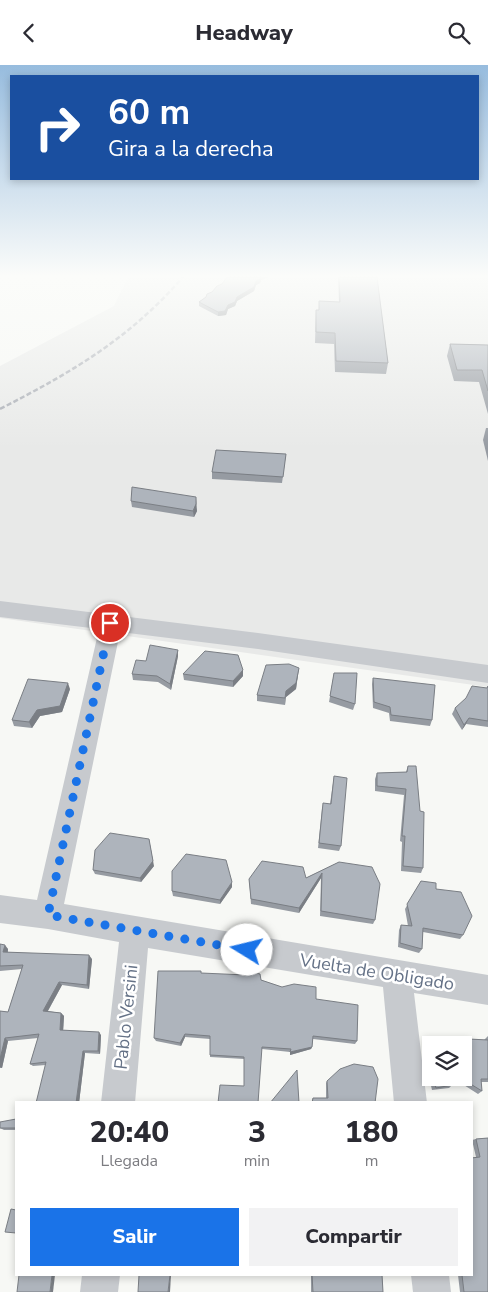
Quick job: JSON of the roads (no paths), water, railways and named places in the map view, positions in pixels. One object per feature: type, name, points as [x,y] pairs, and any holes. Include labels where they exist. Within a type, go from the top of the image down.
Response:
[{"type":"street","points":[[0,609],[258,641],[488,674]]},
{"type":"street","points":[[48,915],[110,623]]},
{"type":"street","name":"Vuelta de Obligado","points":[[0,909],[48,915],[488,990]]},
{"type":"street","name":"Pablo Versini","points":[[118,1101],[135,931]]},
{"type":"street","points":[[397,975],[411,1101]]},
{"type":"street","points":[[99,1292],[100,1276]]},
{"type":"street","points":[[430,1276],[432,1292]]},
{"type":"railway","points":[[0,409],[75,367],[122,334]]}]
